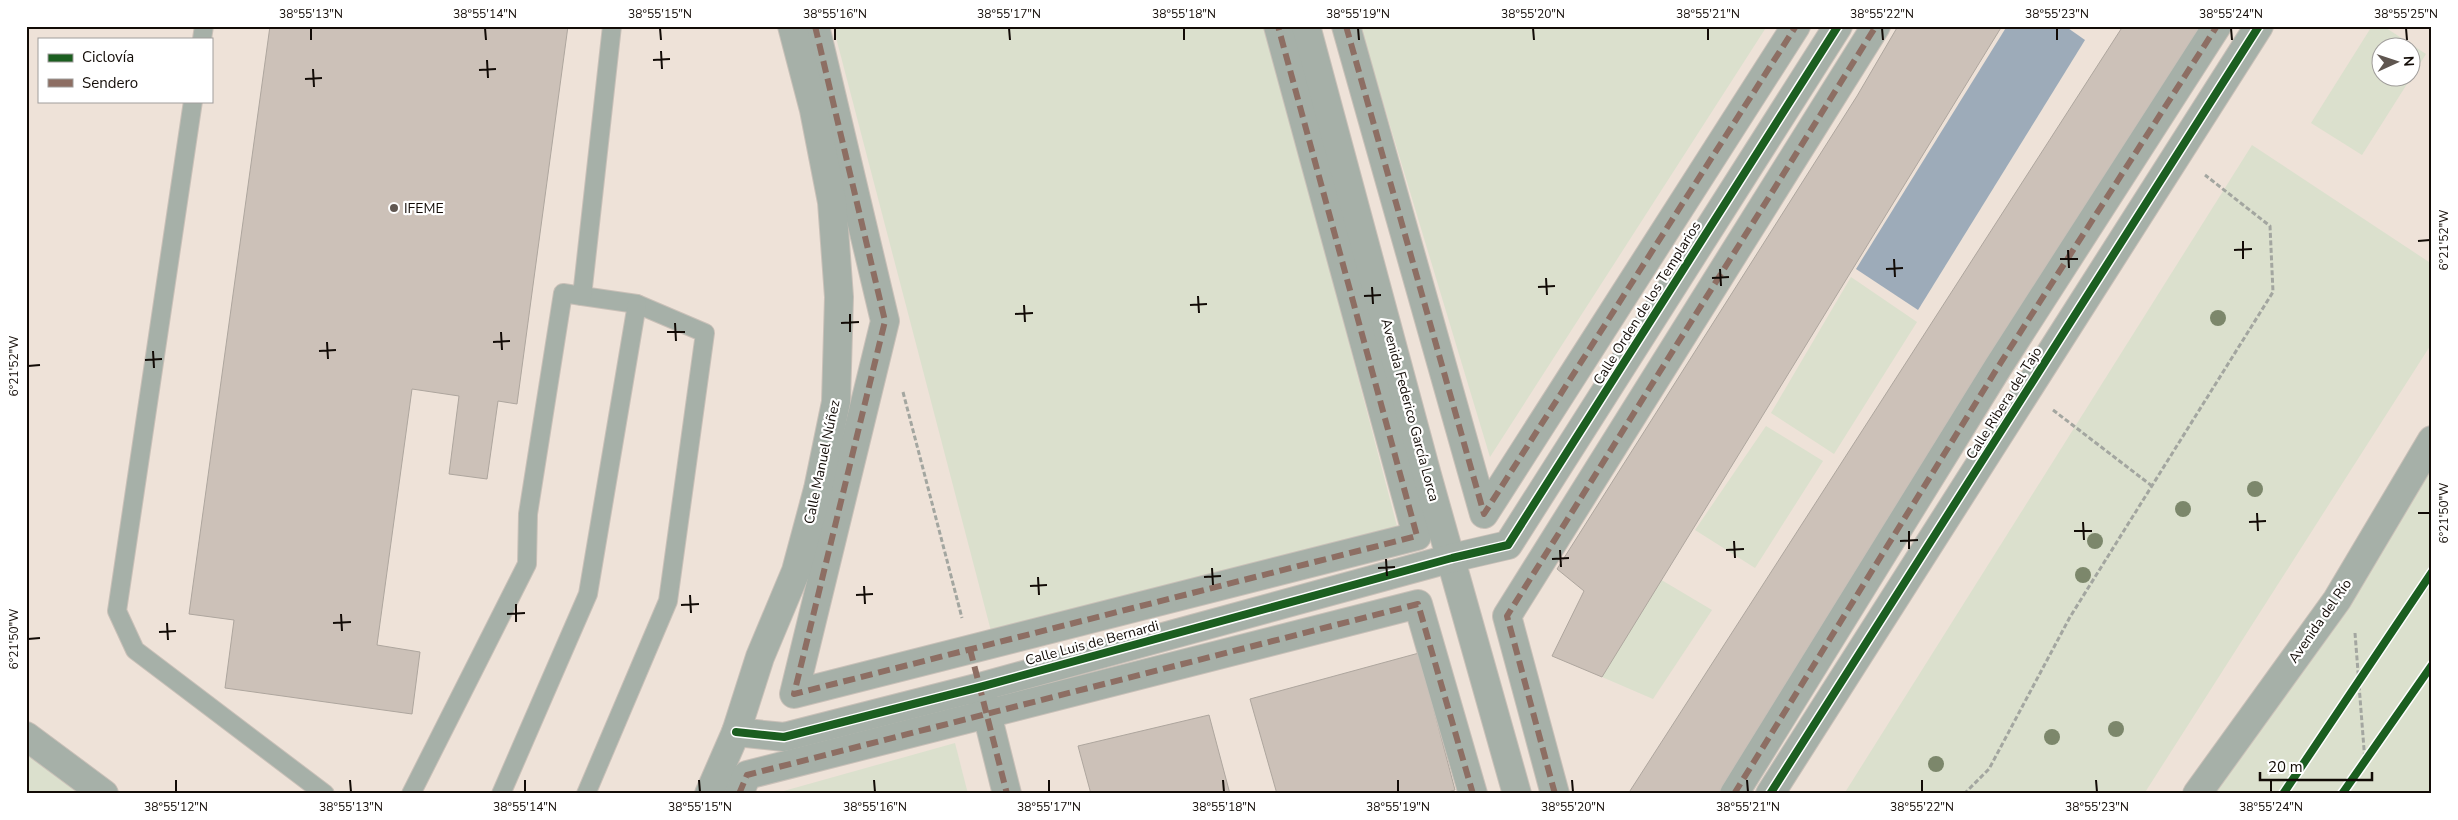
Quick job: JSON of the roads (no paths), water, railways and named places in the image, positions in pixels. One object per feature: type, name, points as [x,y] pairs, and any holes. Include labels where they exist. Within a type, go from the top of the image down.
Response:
[{"type":"street","name":"Calle Manuel Núñez","points":[[709,794],[736,732],[760,657],[796,571],[818,489],[836,402],[839,297],[832,202],[814,110],[792,26]]},
{"type":"street","points":[[815,26],[885,321],[794,694],[1417,536],[1278,26]]},
{"type":"street","name":"Avenida Federico García Lorca","points":[[1306,26],[1427,475],[1452,558],[1517,794]]},
{"type":"street","points":[[1346,26],[1484,514],[1796,26]]},
{"type":"street","name":"Calle Orden de los Templarios","points":[[1452,558],[1508,545],[1838,26]]},
{"type":"street","points":[[1556,794],[1507,616],[1876,26]]},
{"type":"street","points":[[1734,794],[1998,367],[2217,26]]},
{"type":"street","name":"Calle Ribera del Tajo","points":[[1770,794],[2259,26]]},
{"type":"street","name":"Avenida del Río","points":[[2197,794],[2337,600],[2432,440]]},
{"type":"street","name":"Calle Luis de Bernardi","points":[[736,732],[784,737],[1452,558]]},
{"type":"street","points":[[739,794],[747,775],[1418,604],[1473,794]]},
{"type":"street","points":[[970,649],[1007,794]]},
{"type":"street","points":[[26,736],[104,794]]},
{"type":"lane","points":[[582,296],[612,26]]},
{"type":"lane","points":[[193,102],[117,611],[135,650],[325,794]]},
{"type":"lane","points":[[411,794],[527,564],[528,514],[563,294],[637,304],[705,333],[668,601],[586,794]]},
{"type":"lane","points":[[501,794],[588,594],[637,304]]},
{"type":"water","points":[[2007,26],[2065,26],[2085,40],[1918,310],[1856,269]]},
{"type":"place","name":"IFEME","points":[[394,208]]}]
